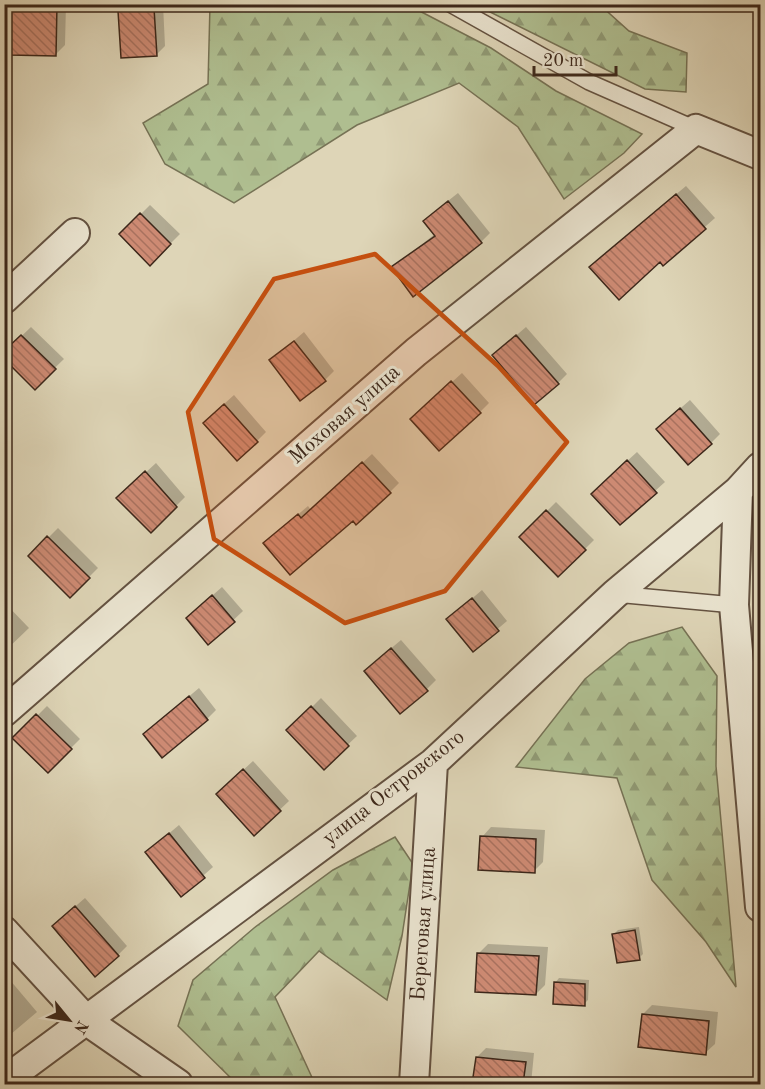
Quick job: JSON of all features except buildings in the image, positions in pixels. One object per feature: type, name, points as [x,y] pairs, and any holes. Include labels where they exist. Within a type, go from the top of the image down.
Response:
[{"type":"street","points":[[696,129],[760,155]]},
{"type":"street","name":"Моховая улица","points":[[4,712],[416,352],[696,129]]},
{"type":"street","points":[[4,299],[75,233]]},
{"type":"street","name":"улица Островского","points":[[4,1081],[434,763],[615,594],[738,492],[760,467]]},
{"type":"street","points":[[738,492],[734,605],[760,907]]},
{"type":"street","name":"Береговая улица","points":[[414,1084],[434,763]]},
{"type":"street","points":[[4,931],[87,1021],[178,1084]]},
{"type":"lane","points":[[450,4],[589,82],[696,129]]},
{"type":"lane","points":[[615,594],[734,605]]},
{"type":"highlighted area","points":[[375,254],[498,366],[567,442],[445,591],[345,623],[214,539],[188,412],[274,279]]},
{"type":"green space","points":[[210,5],[408,5],[491,48],[556,91],[642,134],[624,153],[564,199],[518,127],[459,83],[357,125],[234,203],[165,164],[143,123],[208,84]]},
{"type":"green space","points":[[476,5],[600,5],[629,31],[687,53],[686,92],[645,89]]},
{"type":"green space","points":[[682,627],[717,676],[716,766],[736,987],[706,942],[652,880],[617,778],[516,767],[585,679],[629,643]]},
{"type":"green space","points":[[395,837],[413,864],[402,936],[387,1000],[319,951],[275,997],[315,1084],[237,1084],[178,1026],[193,980],[254,928],[333,870]]}]
